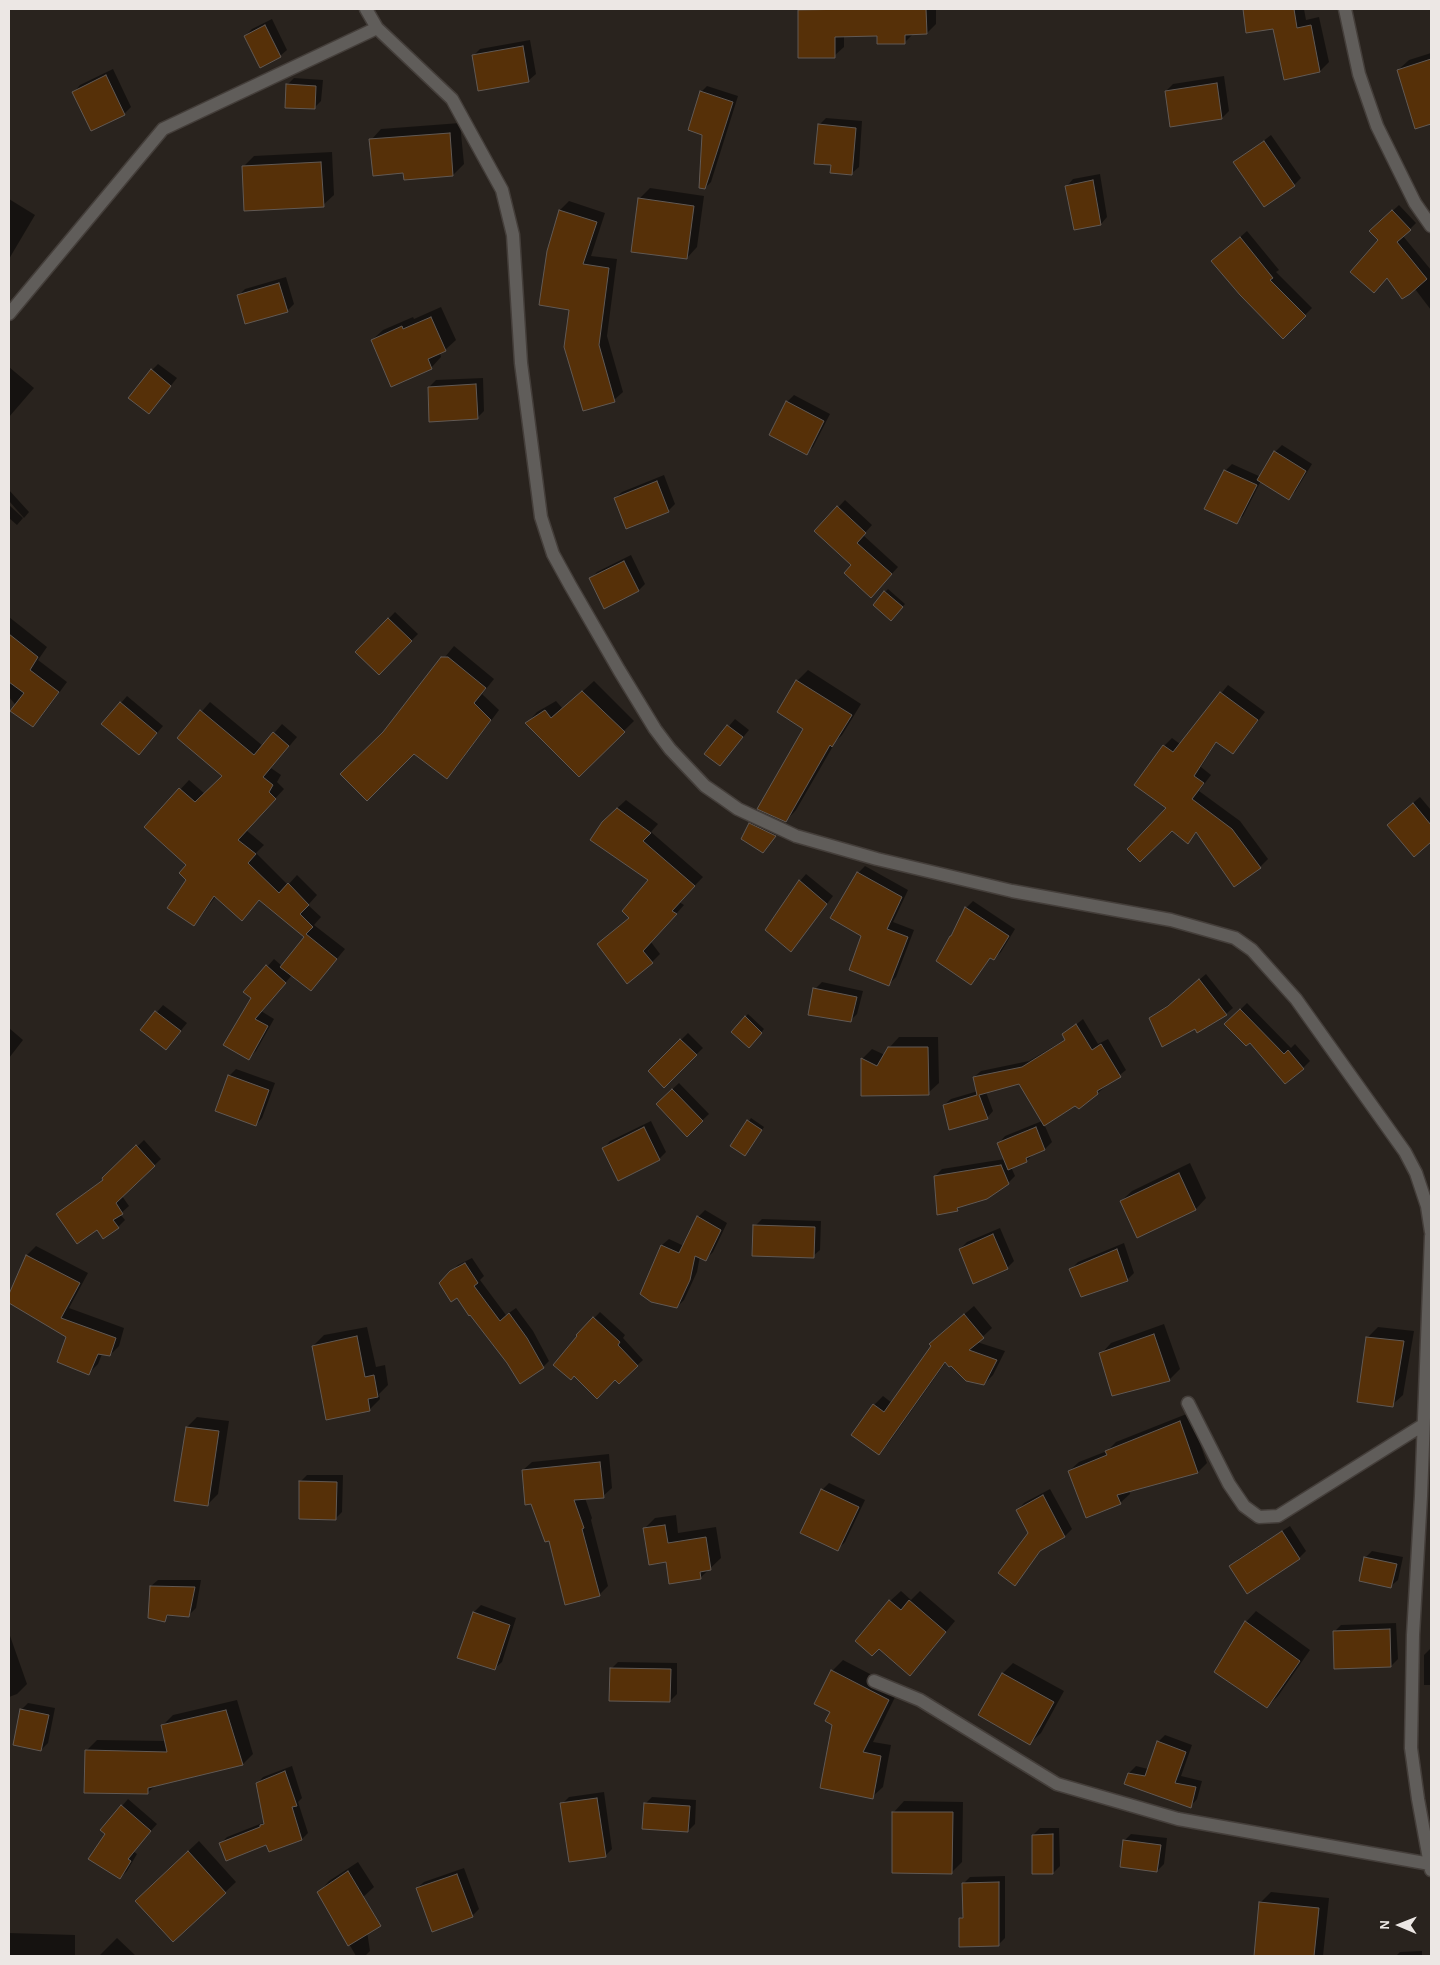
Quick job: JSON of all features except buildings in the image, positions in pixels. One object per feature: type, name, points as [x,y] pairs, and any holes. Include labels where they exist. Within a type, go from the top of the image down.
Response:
[{"type":"street","points":[[366,9],[378,28],[452,99],[502,190],[512,235],[520,363],[540,517],[554,554],[570,585],[623,677],[670,749],[705,786],[738,809],[796,836],[877,859],[1012,891],[1171,920],[1235,938],[1252,950],[1296,999],[1405,1152],[1416,1173],[1427,1206],[1431,1232]]},
{"type":"street","points":[[1345,9],[1359,74],[1377,126],[1415,203],[1431,226]]},
{"type":"street","points":[[9,314],[163,129],[378,28]]},
{"type":"street","points":[[874,1681],[920,1700],[1057,1784],[1178,1819],[1431,1867],[1418,1799],[1411,1748],[1413,1635],[1421,1496],[1431,1236]]},
{"type":"street","points":[[1188,1404],[1229,1484],[1244,1506],[1258,1517],[1278,1516],[1423,1426]]}]
